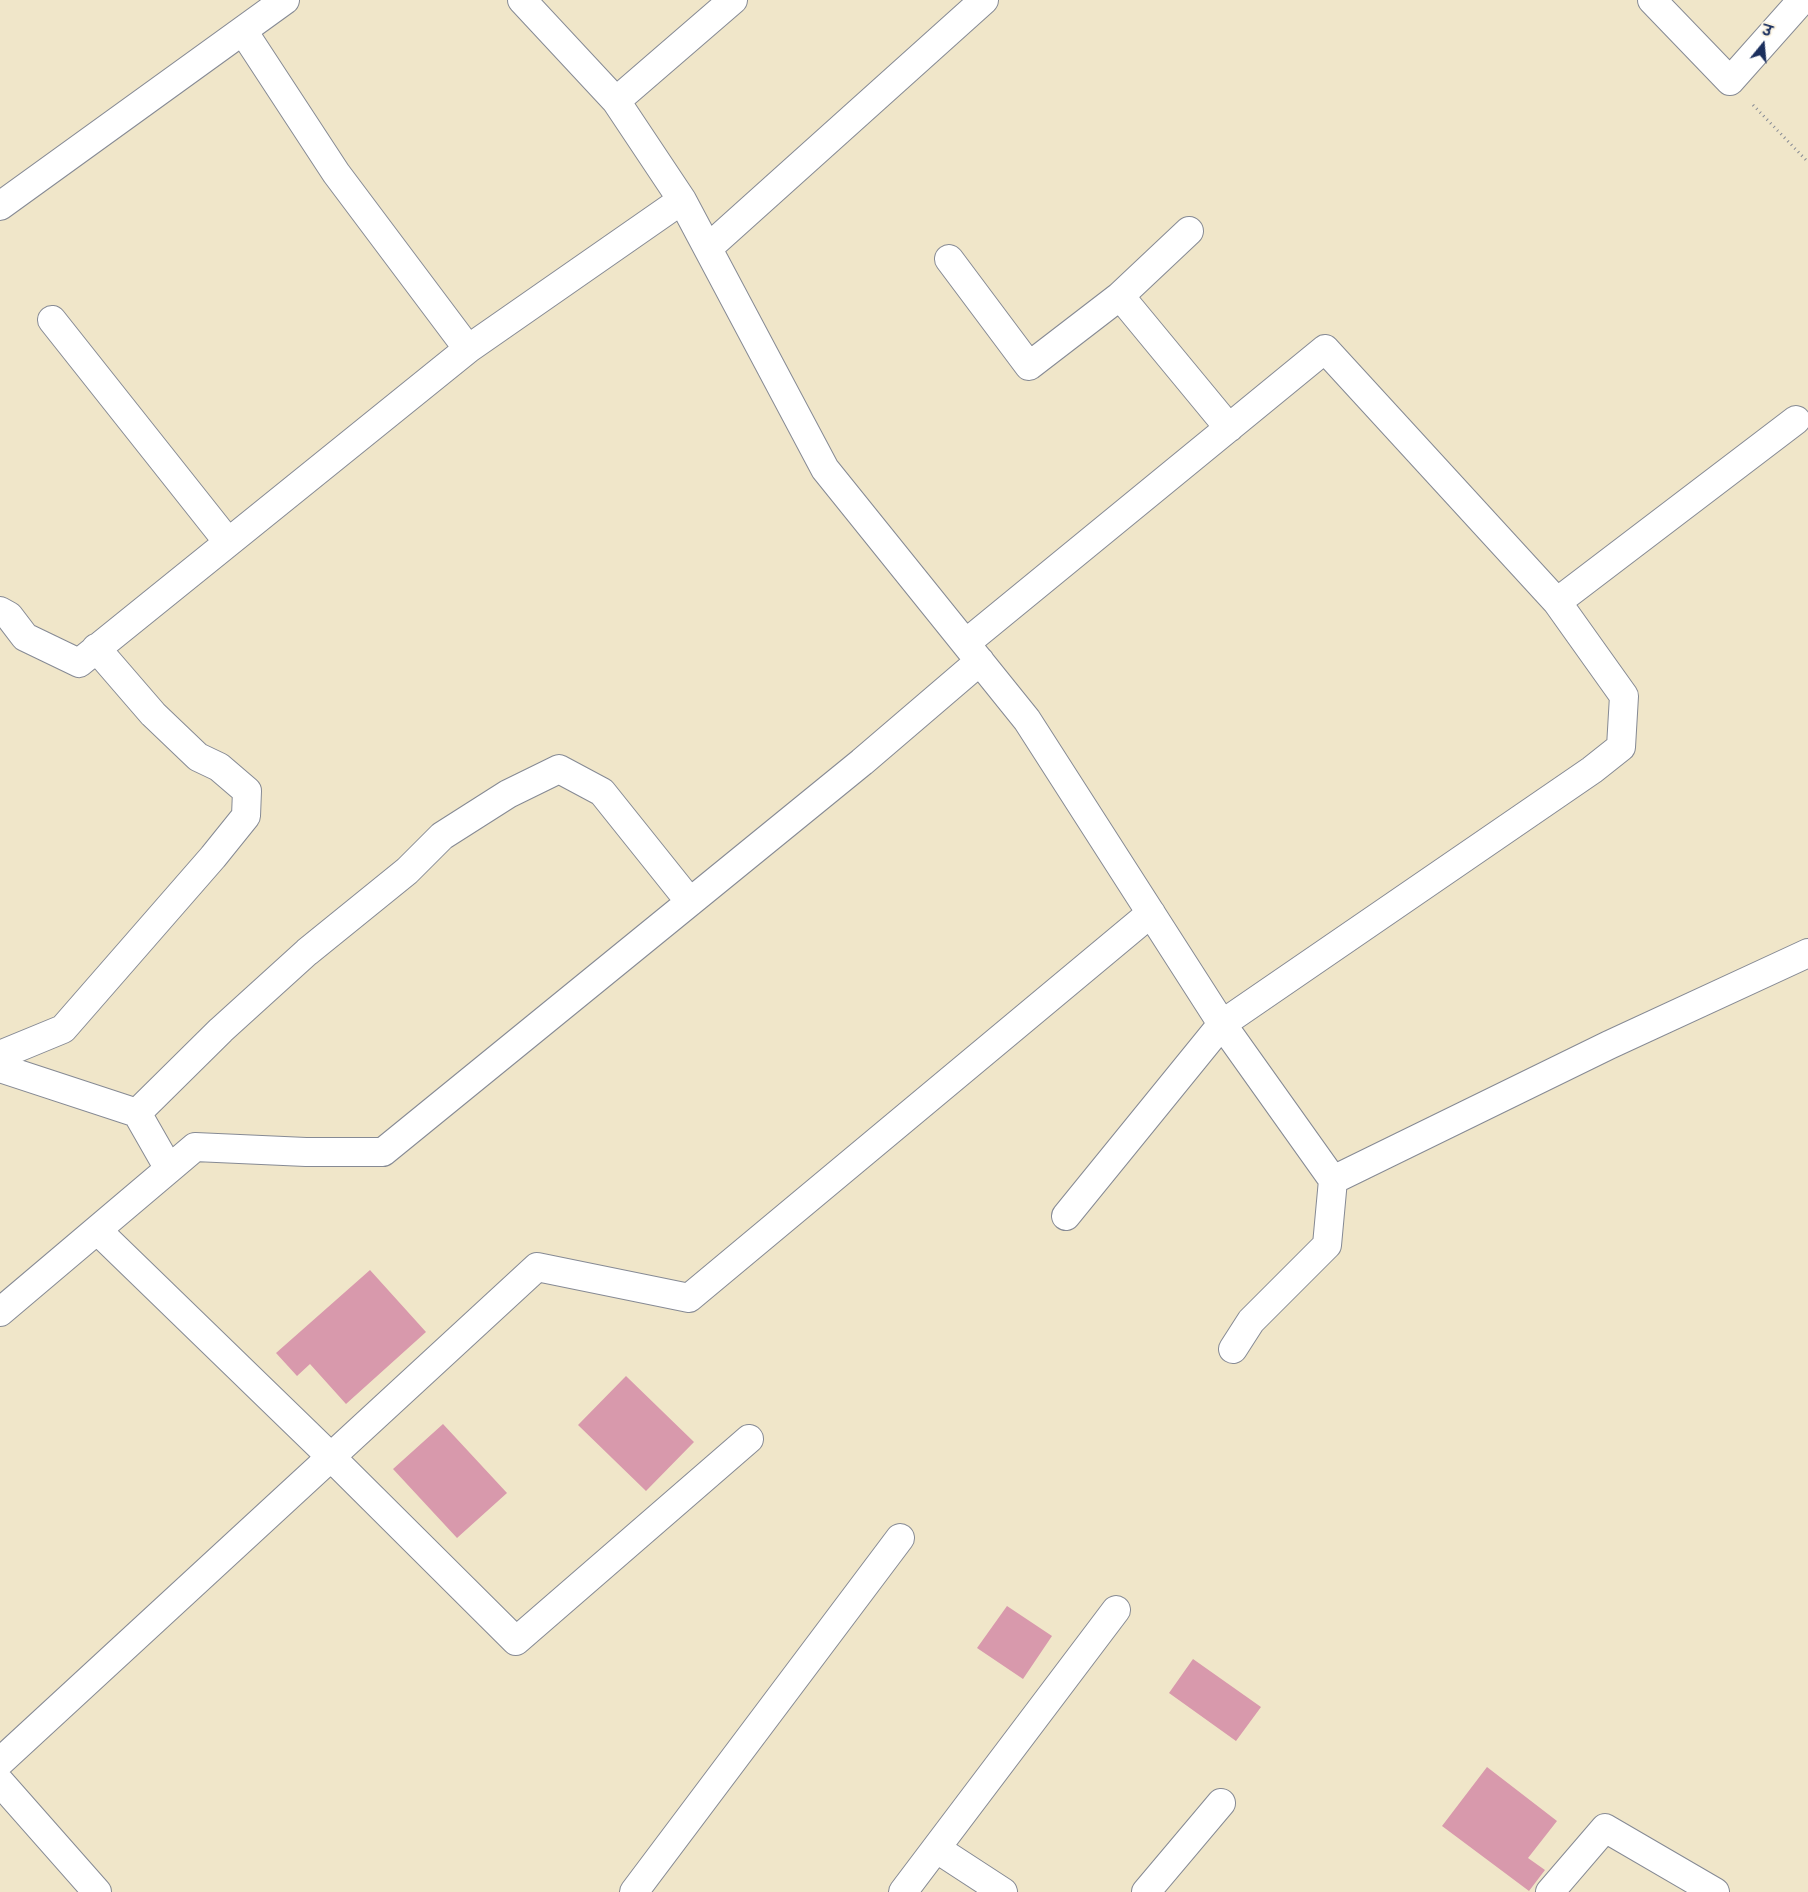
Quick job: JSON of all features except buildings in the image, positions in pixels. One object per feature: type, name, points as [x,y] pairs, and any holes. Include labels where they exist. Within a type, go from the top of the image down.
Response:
[{"type":"street","points":[[0,206],[285,0]]},
{"type":"street","points":[[522,0],[616,101],[682,200],[825,469],[1027,720],[1222,1024],[1333,1180],[1327,1245],[1251,1321],[1233,1349]]},
{"type":"street","points":[[616,101],[733,0]]},
{"type":"street","points":[[708,248],[984,0]]},
{"type":"street","points":[[1652,0],[1730,81],[1802,0]]},
{"type":"street","points":[[243,31],[336,172],[468,349]]},
{"type":"street","points":[[0,611],[9,616],[25,636],[79,663],[468,349],[682,200]]},
{"type":"street","points":[[949,259],[1029,366],[1120,296],[1189,230]]},
{"type":"street","points":[[1120,296],[1229,428]]},
{"type":"street","points":[[52,320],[228,542]]},
{"type":"street","points":[[0,1312],[195,1146],[306,1152],[383,1152],[690,902],[1229,428],[1326,349],[1557,602],[1624,696],[1622,747],[1592,770],[1222,1024],[1066,1216]]},
{"type":"street","points":[[1557,602],[1804,421]]},
{"type":"street","points":[[0,1055],[63,1029],[213,858],[246,816],[248,790],[219,767],[198,758],[153,714],[96,648]]},
{"type":"street","points":[[137,1113],[221,1030],[300,959],[406,871],[442,836],[508,794],[559,769],[602,792],[690,902]]},
{"type":"street","points":[[0,1762],[537,1267],[690,1298],[1151,913]]},
{"type":"street","points":[[1333,1180],[1609,1045],[1808,953]]},
{"type":"street","points":[[0,1068],[137,1113],[169,1169]]},
{"type":"street","points":[[97,1230],[516,1640],[749,1439]]},
{"type":"street","points":[[634,1892],[900,1538]]},
{"type":"street","points":[[903,1892],[1116,1610]]},
{"type":"street","points":[[0,1782],[97,1892]]},
{"type":"street","points":[[1146,1892],[1222,1803]]},
{"type":"street","points":[[1550,1892],[1605,1828],[1715,1892]]},
{"type":"street","points":[[937,1849],[1003,1892]]},
{"type":"path","points":[[1730,81],[1808,162]]}]
